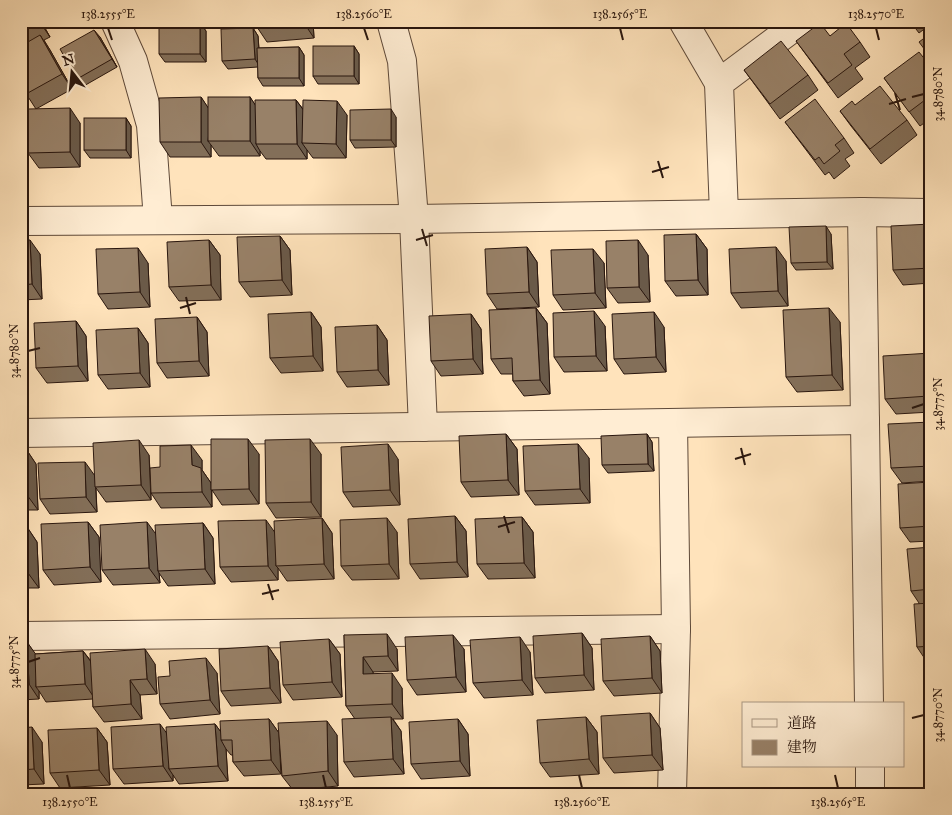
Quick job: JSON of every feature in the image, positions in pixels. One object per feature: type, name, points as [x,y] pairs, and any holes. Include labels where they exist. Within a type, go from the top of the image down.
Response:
[{"type":"street","points":[[116,21],[133,61],[151,125],[158,220]]},
{"type":"street","points":[[391,21],[402,61],[414,219],[422,427]]},
{"type":"street","points":[[683,21],[719,83],[724,214]]},
{"type":"street","points":[[719,83],[802,21]]},
{"type":"street","points":[[862,212],[869,702]]},
{"type":"street","points":[[21,221],[414,219],[931,212]]},
{"type":"street","points":[[21,433],[865,420]]},
{"type":"street","points":[[672,794],[676,629],[673,423]]},
{"type":"street","points":[[21,636],[676,629]]},
{"type":"street","points":[[870,768],[870,794]]},
{"type":"building","points":[[21,21],[39,21],[39,22],[21,32]]},
{"type":"building","points":[[256,21],[304,21],[304,23],[257,27]]},
{"type":"building","points":[[200,23],[200,54],[159,54],[159,24]]},
{"type":"building","points":[[820,23],[830,36],[846,23],[860,42],[844,54],[852,65],[828,83],[796,41]]},
{"type":"building","points":[[253,28],[255,59],[222,61],[221,29]]},
{"type":"building","points":[[94,30],[112,59],[77,79],[60,49]]},
{"type":"building","points":[[931,33],[931,58],[919,42]]},
{"type":"building","points":[[40,35],[62,74],[26,94],[21,86],[21,46]]},
{"type":"building","points":[[781,41],[808,75],[770,104],[744,70]]},
{"type":"building","points":[[313,46],[354,46],[354,76],[313,76]]},
{"type":"building","points":[[299,47],[299,78],[258,78],[257,48]]},
{"type":"building","points":[[919,52],[931,67],[931,107],[925,100],[909,112],[884,78]]},
{"type":"building","points":[[880,86],[907,120],[870,149],[840,111],[852,101],[855,105]]},
{"type":"building","points":[[201,97],[201,142],[160,142],[159,98]]},
{"type":"building","points":[[208,97],[250,97],[250,141],[208,141]]},
{"type":"building","points":[[815,99],[844,138],[835,145],[840,151],[824,164],[819,157],[815,160],[785,122]]},
{"type":"building","points":[[255,100],[296,100],[297,144],[256,144]]},
{"type":"building","points":[[303,100],[337,101],[336,144],[302,143]]},
{"type":"building","points":[[70,108],[70,152],[28,153],[28,109]]},
{"type":"building","points":[[391,109],[391,140],[350,140],[350,110]]},
{"type":"building","points":[[84,118],[126,118],[126,150],[84,150]]},
{"type":"building","points":[[931,224],[931,268],[893,270],[891,226]]},
{"type":"building","points":[[826,226],[827,262],[791,263],[789,227]]},
{"type":"building","points":[[696,234],[698,280],[665,281],[664,235]]},
{"type":"building","points":[[280,236],[282,280],[239,282],[237,237]]},
{"type":"building","points":[[21,240],[30,240],[32,284],[21,285]]},
{"type":"building","points":[[209,240],[211,285],[169,287],[167,242]]},
{"type":"building","points":[[638,240],[639,287],[607,288],[606,241]]},
{"type":"building","points":[[527,247],[529,292],[487,294],[485,249]]},
{"type":"building","points":[[776,247],[778,291],[731,293],[729,249]]},
{"type":"building","points":[[138,248],[140,292],[98,294],[96,249]]},
{"type":"building","points":[[593,249],[595,293],[553,295],[551,250]]},
{"type":"building","points":[[536,308],[540,380],[513,381],[512,358],[491,359],[489,310]]},
{"type":"building","points":[[829,308],[832,375],[786,377],[783,310]]},
{"type":"building","points":[[594,311],[596,356],[554,357],[553,313]]},
{"type":"building","points":[[311,312],[313,356],[270,358],[268,314]]},
{"type":"building","points":[[654,312],[656,357],[614,359],[612,314]]},
{"type":"building","points":[[471,314],[473,359],[431,361],[429,316]]},
{"type":"building","points":[[197,317],[199,361],[157,363],[155,319]]},
{"type":"building","points":[[76,321],[78,366],[36,368],[34,323]]},
{"type":"building","points":[[377,325],[378,370],[337,372],[335,327]]},
{"type":"building","points":[[138,328],[140,373],[98,375],[96,330]]},
{"type":"building","points":[[931,353],[931,386],[929,386],[929,396],[885,399],[883,356]]},
{"type":"building","points":[[931,422],[931,466],[891,468],[888,424]]},
{"type":"building","points":[[506,434],[508,480],[461,482],[459,436]]},
{"type":"building","points":[[647,434],[648,464],[602,465],[601,436]]},
{"type":"building","points":[[211,439],[248,439],[249,489],[211,490]]},
{"type":"building","points":[[310,439],[311,502],[266,503],[265,440]]},
{"type":"building","points":[[139,440],[141,485],[95,487],[93,443]]},
{"type":"building","points":[[388,444],[390,490],[343,492],[341,447]]},
{"type":"building","points":[[578,444],[580,489],[525,491],[523,446]]},
{"type":"building","points":[[191,445],[192,465],[201,468],[202,492],[151,493],[150,468],[160,467],[160,446]]},
{"type":"building","points":[[21,449],[26,449],[27,495],[21,495]]},
{"type":"building","points":[[85,462],[86,497],[40,499],[38,463]]},
{"type":"building","points":[[931,482],[931,526],[900,528],[898,484]]},
{"type":"building","points":[[455,516],[457,562],[410,564],[408,519]]},
{"type":"building","points":[[522,517],[524,563],[477,564],[475,519]]},
{"type":"building","points":[[322,518],[324,564],[276,566],[274,521]]},
{"type":"building","points":[[387,518],[389,564],[341,566],[340,520]]},
{"type":"building","points":[[266,520],[268,566],[220,567],[218,521]]},
{"type":"building","points":[[88,522],[90,567],[43,570],[41,524]]},
{"type":"building","points":[[147,522],[149,568],[102,570],[100,525]]},
{"type":"building","points":[[203,523],[205,569],[158,571],[155,525]]},
{"type":"building","points":[[27,527],[28,573],[21,573],[21,528]]},
{"type":"building","points":[[931,547],[931,589],[911,591],[907,549]]},
{"type":"building","points":[[931,603],[931,646],[917,647],[914,604]]},
{"type":"building","points":[[582,633],[584,675],[535,678],[533,636]]},
{"type":"building","points":[[387,634],[388,656],[363,657],[363,674],[392,673],[392,704],[346,706],[344,635]]},
{"type":"building","points":[[453,635],[456,677],[407,680],[405,637]]},
{"type":"building","points":[[650,636],[652,678],[603,681],[601,639]]},
{"type":"building","points":[[520,637],[522,680],[473,683],[470,640]]},
{"type":"building","points":[[329,639],[332,682],[283,685],[280,642]]},
{"type":"building","points":[[21,642],[27,642],[29,684],[21,685]]},
{"type":"building","points":[[268,646],[270,688],[221,691],[219,649]]},
{"type":"building","points":[[145,649],[147,679],[130,680],[131,704],[93,707],[90,653]]},
{"type":"building","points":[[83,651],[85,684],[36,687],[35,654]]},
{"type":"building","points":[[206,658],[210,700],[160,704],[158,677],[170,676],[169,661]]},
{"type":"building","points":[[650,713],[652,755],[603,758],[601,716]]},
{"type":"building","points":[[391,717],[393,759],[344,762],[342,719]]},
{"type":"building","points":[[586,717],[589,759],[540,763],[537,720]]},
{"type":"building","points":[[269,719],[271,760],[233,762],[232,740],[221,740],[220,721]]},
{"type":"building","points":[[458,719],[460,761],[411,764],[409,722]]},
{"type":"building","points":[[327,721],[328,771],[282,776],[278,723]]},
{"type":"building","points":[[160,724],[163,766],[113,769],[111,727]]},
{"type":"building","points":[[215,724],[218,766],[169,769],[166,727]]},
{"type":"building","points":[[32,727],[34,769],[21,770],[21,728]]},
{"type":"building","points":[[97,728],[99,770],[50,773],[48,730]]}]
